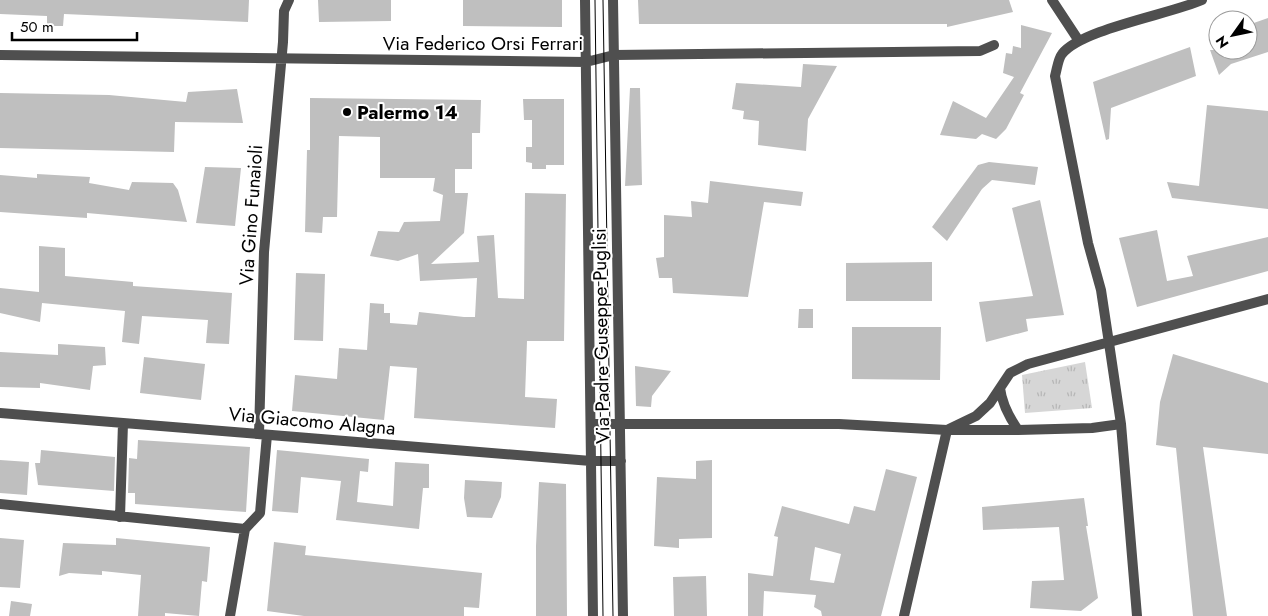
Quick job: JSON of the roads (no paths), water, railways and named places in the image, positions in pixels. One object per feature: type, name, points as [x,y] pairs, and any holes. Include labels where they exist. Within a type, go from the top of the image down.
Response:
[{"type":"street","name":"Via Gino Funaioli","points":[[245,529],[260,513],[263,434],[264,252],[282,59],[284,11],[289,0]]},
{"type":"street","name":"Via Padre Guseppe Puglisi","points":[[584,0],[593,616]]},
{"type":"street","name":"Via Padre Guseppe Puglisi","points":[[613,0],[623,616]]},
{"type":"street","points":[[1052,0],[1079,41]]},
{"type":"street","points":[[1137,616],[1121,424],[1109,342],[1101,290],[1088,242],[1055,76],[1060,55],[1079,41],[1118,26],[1202,0]]},
{"type":"street","name":"Via Federico Orsi Ferrari","points":[[0,55],[586,62],[614,55],[980,51],[994,45]]},
{"type":"street","points":[[947,430],[976,416],[990,403],[1010,373],[1028,364],[1268,299]]},
{"type":"street","points":[[1000,388],[1001,399],[1008,415],[1018,430]]},
{"type":"street","name":"Via Giacomo Alagna","points":[[0,413],[621,462]]},
{"type":"street","points":[[120,517],[123,423]]},
{"type":"street","points":[[590,424],[839,424],[947,430],[1018,430],[1092,428],[1121,424]]},
{"type":"street","points":[[904,616],[947,430]]},
{"type":"street","points":[[0,504],[245,529],[230,616]]},
{"type":"tram line","points":[[595,0],[603,616]]},
{"type":"tram line","points":[[603,0],[613,616]]},
{"type":"place","name":"Palermo 14","points":[[347,112]]}]
